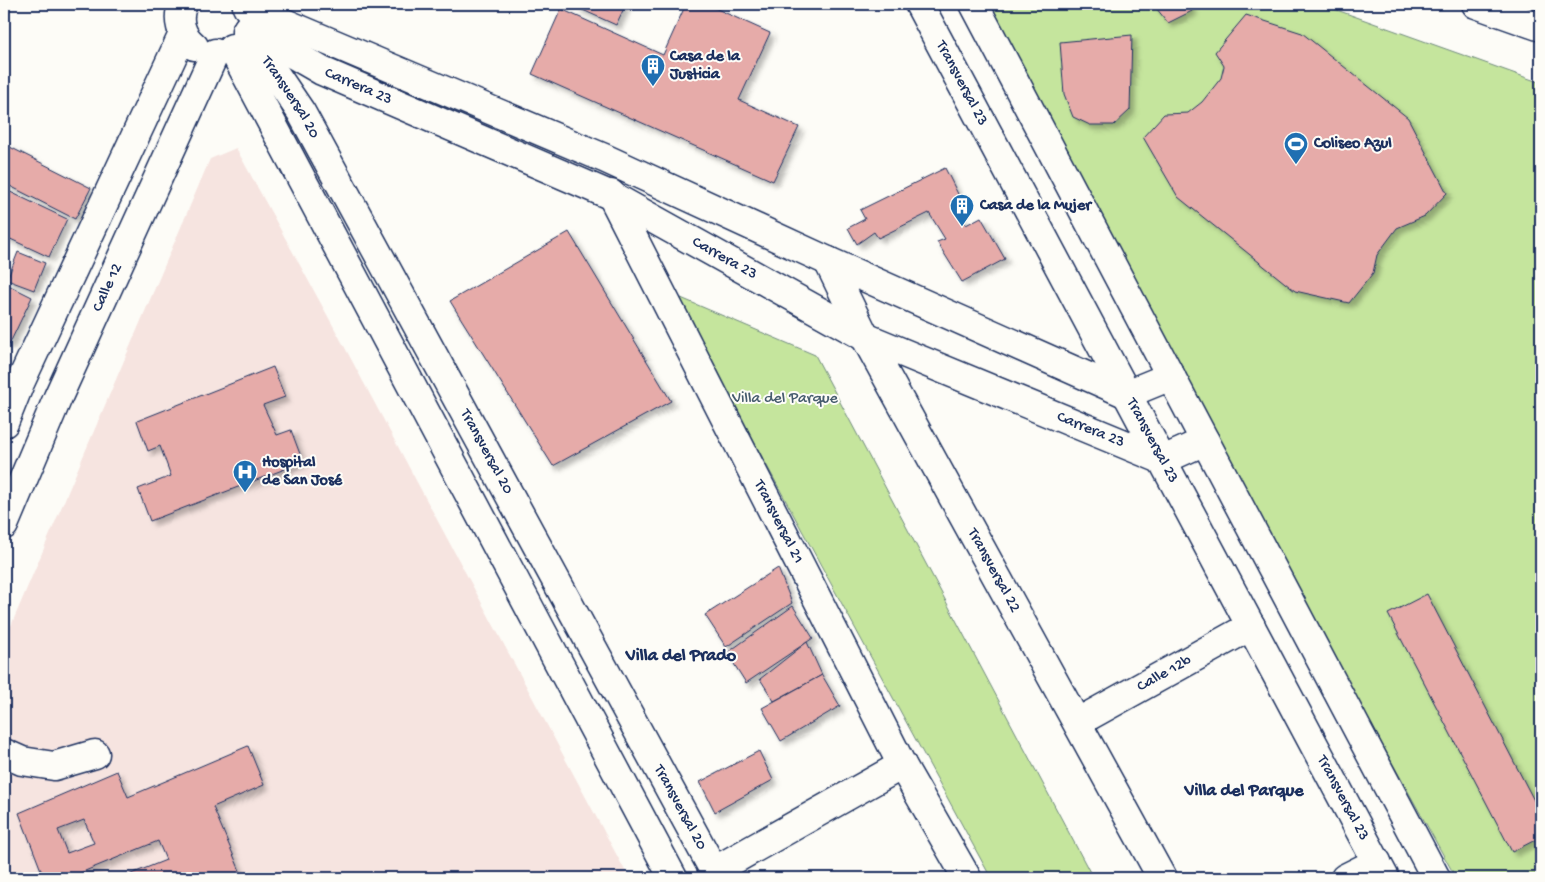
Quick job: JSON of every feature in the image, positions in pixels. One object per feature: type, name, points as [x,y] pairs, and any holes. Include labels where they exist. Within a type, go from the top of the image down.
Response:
[{"type":"street","name":"Transversal 23","points":[[919,4],[1381,870]]},
{"type":"street","points":[[974,4],[1436,878]]},
{"type":"street","points":[[1476,4],[1541,27]]},
{"type":"street","points":[[180,5],[180,20],[183,34],[196,48],[239,28]]},
{"type":"street","name":"Carrera 23","points":[[239,28],[604,158],[828,261],[1127,394]]},
{"type":"street","name":"Carrera 23","points":[[239,28],[322,71],[612,196],[866,336],[1162,460]]},
{"type":"street","name":"Calle 12","points":[[4,525],[58,397],[239,28]]},
{"type":"street","name":"Transversal 20","points":[[239,28],[301,112],[716,875]]},
{"type":"street","name":"Transversal 20","points":[[239,28],[673,878]]},
{"type":"street","points":[[43,432],[5,419],[12,380],[183,34]]},
{"type":"street","name":"Transversal 21","points":[[604,158],[612,196],[902,765],[967,878]]},
{"type":"street","name":"Transversal 22","points":[[828,261],[866,336],[1162,878]]},
{"type":"street","points":[[1127,394],[1171,376]]},
{"type":"street","points":[[12,380],[58,397]]},
{"type":"street","points":[[1162,460],[1205,442]]},
{"type":"street","name":"Calle 12b","points":[[1078,722],[1251,626]]},
{"type":"street","points":[[4,753],[22,761],[54,766],[95,754]]},
{"type":"street","points":[[716,875],[902,765]]},
{"type":"street","points":[[1345,878],[1381,870]]},
{"type":"shaded area","name":"Hospital de San José","points":[[236,148],[629,878],[4,878],[4,642],[210,159]]},
{"type":"green space","points":[[972,4],[1320,4],[1541,83],[1541,878],[1456,878]]},
{"type":"green space","name":"Villa del Parque","points":[[674,295],[815,355],[1093,878],[991,878]]},
{"type":"building","points":[[578,4],[626,4],[616,25],[576,7]]},
{"type":"building","name":"Casa de la Justicia","points":[[686,4],[706,4],[770,33],[739,100],[799,127],[773,181],[532,74],[561,9],[663,55]]},
{"type":"building","points":[[1153,4],[1191,4],[1192,11],[1168,23]]},
{"type":"building","name":"Coliseo Azul","points":[[1246,15],[1302,33],[1408,118],[1447,193],[1425,216],[1397,228],[1377,255],[1373,273],[1349,303],[1295,291],[1178,197],[1143,137],[1164,114],[1188,113],[1202,102],[1221,78],[1224,66],[1215,52]]},
{"type":"building","points":[[1132,35],[1130,110],[1114,125],[1090,125],[1073,117],[1064,94],[1060,42]]},
{"type":"building","points":[[4,144],[91,188],[75,219],[4,183]]},
{"type":"building","name":"Casa de la Mujer","points":[[945,168],[959,196],[952,202],[966,225],[981,217],[1005,259],[962,282],[937,242],[945,239],[929,213],[878,238],[874,232],[857,244],[848,228],[865,219],[860,210]]},
{"type":"building","points":[[4,189],[67,219],[49,257],[4,236]]},
{"type":"building","points":[[569,232],[671,401],[553,466],[450,301]]},
{"type":"building","points":[[18,252],[45,263],[34,290],[7,280]]},
{"type":"building","points":[[4,283],[32,297],[9,345],[4,343]]},
{"type":"building","points":[[273,367],[285,397],[263,405],[277,435],[291,430],[303,462],[150,521],[138,489],[171,476],[160,446],[148,451],[137,421]]},
{"type":"building","points":[[778,568],[792,603],[726,647],[705,615]]},
{"type":"building","points":[[1427,594],[1541,814],[1541,837],[1512,852],[1388,614]]},
{"type":"building","points":[[793,606],[813,638],[746,683],[727,653]]},
{"type":"building","points":[[807,642],[822,675],[774,701],[760,679]]},
{"type":"building","points":[[822,675],[840,706],[781,741],[762,708]]},
{"type":"building","points":[[248,746],[264,785],[213,807],[243,878],[121,878],[166,860],[158,841],[68,878],[44,878],[19,813],[117,771],[128,797]],"holes":[[[84,820],[94,843],[67,853],[58,830]]]},
{"type":"building","points":[[759,751],[773,780],[715,812],[700,782]]},
{"type":"building","points":[[355,873],[357,878],[342,878]]},
{"type":"place","name":"Casa de la Justicia","points":[[653,87]]},
{"type":"place","name":"Coliseo Azul","points":[[1296,165]]},
{"type":"place","name":"Casa de la Mujer","points":[[962,227]]},
{"type":"place","name":"Hospital de San José","points":[[245,493]]},
{"type":"district","name":"Villa del Prado","points":[[681,656]]},
{"type":"district","name":"Villa del Parque","points":[[1244,791]]}]
